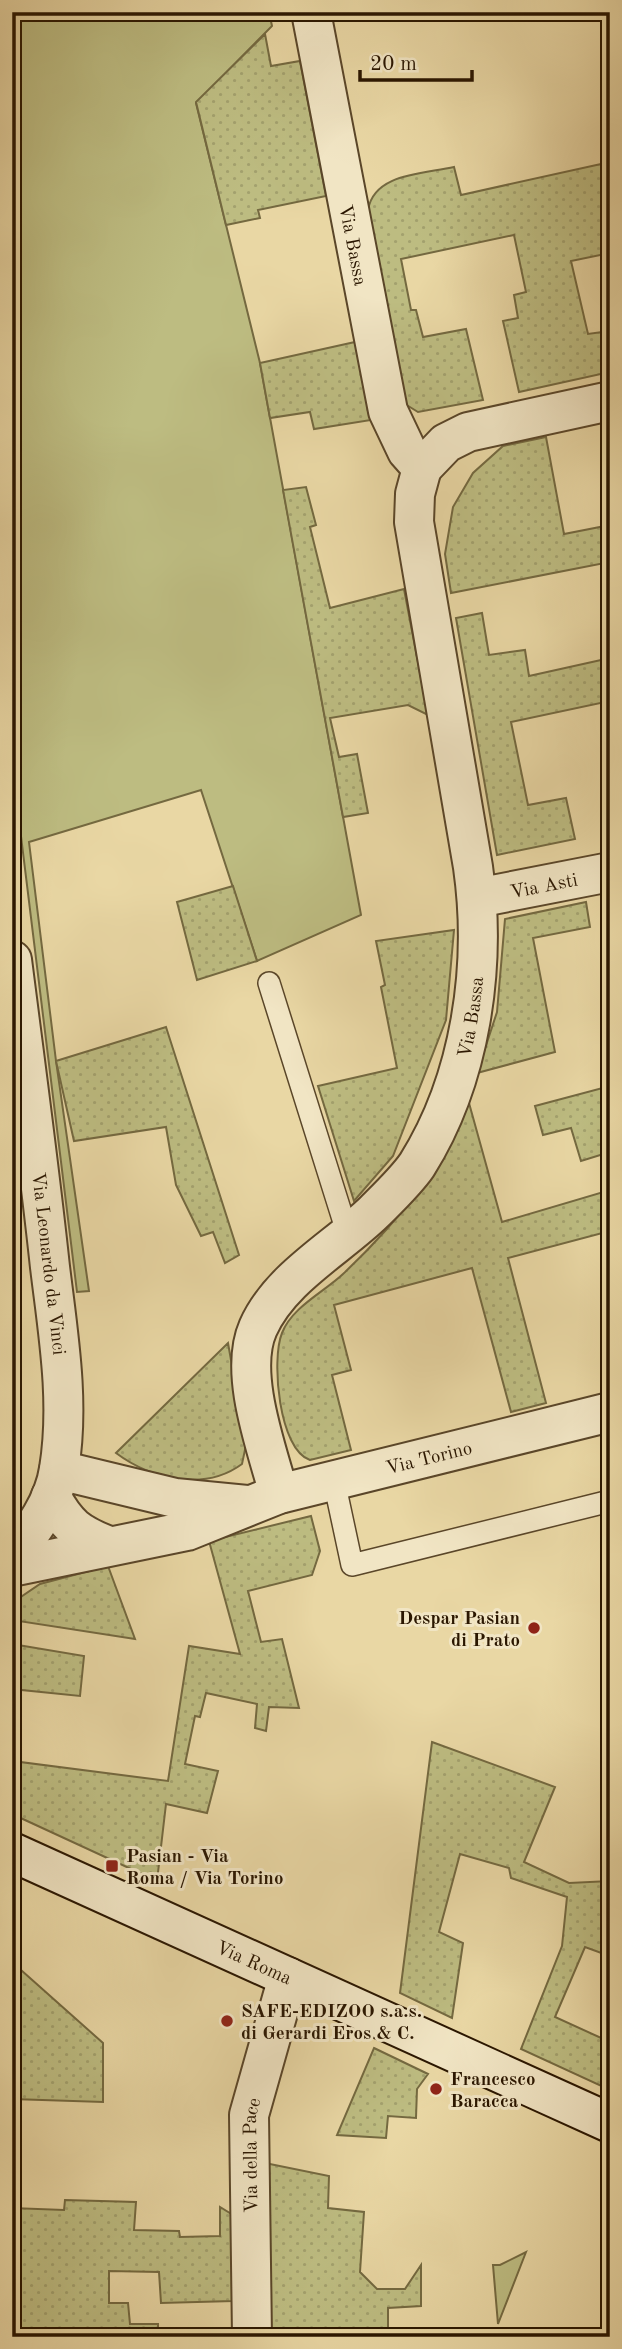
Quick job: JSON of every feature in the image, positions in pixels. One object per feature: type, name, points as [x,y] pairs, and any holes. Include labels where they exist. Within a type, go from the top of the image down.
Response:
[{"type":"street","name":"Via Bassa","points":[[264,1500],[253,1362],[258,1329],[282,1292],[374,1212],[416,1166],[446,1104],[467,1036],[478,971],[477,898],[414,522],[415,494],[422,468],[407,451],[388,411],[312,12]]},
{"type":"street","points":[[422,468],[446,443],[468,432],[610,401]]},
{"type":"street","name":"Via Asti","points":[[477,898],[610,872]]},
{"type":"street","name":"Via Leonardo da Vinci","points":[[12,960],[60,1349],[64,1422],[55,1483],[43,1516],[12,1557]]},
{"type":"street","name":"Via Torino","points":[[12,1567],[187,1531],[264,1500],[610,1412]]},
{"type":"street","points":[[55,1483],[64,1520],[83,1536],[109,1546]]},
{"type":"street","name":"Via Torino","points":[[55,1483],[175,1498],[264,1500]]},
{"type":"street","name":"Via Roma","points":[[12,1852],[610,2123]]},
{"type":"street","name":"Via della Pace","points":[[252,2337],[249,2115],[288,1977]]},
{"type":"lane","points":[[270,984],[348,1235]]},
{"type":"lane","points":[[334,1481],[352,1565],[610,1501]]},
{"type":"shaded area","points":[[44,12],[269,12],[272,26],[196,103],[260,363],[361,915],[257,961],[201,790],[29,842],[56,1061],[89,1291],[77,1292],[12,763],[12,19]]},
{"type":"shaded area","points":[[265,34],[271,66],[300,61],[326,196],[258,210],[260,218],[226,225],[196,102]]},
{"type":"shaded area","points":[[610,162],[610,253],[571,261],[588,334],[610,331],[610,372],[519,392],[503,321],[518,318],[514,295],[526,292],[514,235],[401,259],[411,310],[416,310],[423,337],[466,329],[483,400],[418,412],[405,404],[368,210],[372,198],[390,182],[402,177],[454,167],[461,195]]},
{"type":"shaded area","points":[[355,342],[371,420],[314,429],[310,412],[270,418],[260,363]]},
{"type":"shaded area","points":[[546,437],[564,534],[610,525],[610,562],[451,593],[445,554],[453,507],[473,473],[503,446]]},
{"type":"shaded area","points":[[306,487],[316,525],[310,527],[330,608],[404,589],[428,715],[408,705],[330,718],[339,757],[357,754],[368,813],[343,817],[283,490]]},
{"type":"shaded area","points":[[482,613],[489,655],[525,650],[529,676],[610,658],[610,701],[511,722],[528,805],[566,798],[575,839],[497,855],[456,618]]},
{"type":"shaded area","points":[[233,886],[257,961],[197,980],[177,902]]},
{"type":"shaded area","points":[[586,902],[590,927],[533,938],[555,1052],[477,1073],[497,1012],[505,919]]},
{"type":"shaded area","points":[[454,930],[446,1020],[393,1156],[354,1201],[318,1086],[397,1068],[381,987],[385,985],[376,941]]},
{"type":"shaded area","points":[[166,1027],[239,1255],[225,1263],[213,1232],[201,1236],[176,1185],[166,1127],[74,1141],[56,1061]]},
{"type":"shaded area","points":[[610,1086],[610,1152],[581,1161],[571,1128],[543,1135],[535,1106]]},
{"type":"shaded area","points":[[469,1103],[502,1222],[610,1190],[610,1231],[508,1258],[546,1403],[511,1412],[472,1268],[334,1305],[351,1370],[332,1375],[351,1450],[310,1460],[299,1453],[291,1440],[280,1403],[277,1363],[282,1333],[293,1315],[343,1274],[399,1216],[431,1173]]},
{"type":"shaded area","points":[[228,1343],[246,1445],[242,1464],[211,1478],[178,1479],[145,1470],[116,1453]]},
{"type":"shaded area","points":[[311,1516],[320,1551],[312,1575],[248,1591],[261,1642],[282,1639],[299,1708],[269,1707],[266,1731],[255,1728],[257,1704],[206,1693],[200,1717],[195,1716],[185,1764],[218,1771],[207,1813],[166,1804],[157,1881],[12,1814],[12,1761],[168,1781],[189,1646],[240,1654],[209,1541]]},
{"type":"shaded area","points":[[108,1566],[135,1639],[12,1620],[12,1603],[40,1584]]},
{"type":"shaded area","points":[[12,1644],[84,1656],[80,1696],[12,1689]]},
{"type":"shaded area","points":[[432,1742],[555,1787],[524,1862],[569,1883],[610,1881],[610,1941],[604,1954],[585,1947],[555,2017],[610,2042],[610,2090],[521,2049],[562,1946],[567,1897],[511,1878],[509,1868],[460,1854],[439,1932],[463,1943],[452,2018],[400,1993]]},
{"type":"shaded area","points":[[12,1962],[103,2043],[103,2102],[12,2099]]},
{"type":"shaded area","points":[[374,2048],[428,2074],[417,2089],[416,2118],[388,2116],[386,2138],[337,2135]]},
{"type":"shaded area","points":[[260,2162],[329,2176],[328,2208],[364,2212],[360,2272],[377,2289],[405,2289],[421,2265],[421,2306],[388,2308],[388,2337],[264,2337]]},
{"type":"shaded area","points":[[65,2200],[136,2202],[134,2230],[179,2231],[180,2237],[220,2236],[220,2207],[233,2215],[233,2301],[161,2303],[159,2272],[109,2271],[109,2303],[128,2303],[130,2324],[158,2324],[158,2337],[12,2333],[12,2208],[64,2210]]},
{"type":"shaded area","points":[[526,2252],[498,2324],[493,2265],[500,2265]]},
{"type":"place","name":"Despar Pasian di Prato","points":[[534,1628]]},
{"type":"place","name":"Pasian - Via Roma / Via Torino","points":[[112,1866]]},
{"type":"place","name":"SAFE-EDIZOO s.a.s. di Gerardi Eros & C.","points":[[227,2021]]},
{"type":"place","name":"Francesco Baracca","points":[[436,2089]]}]
